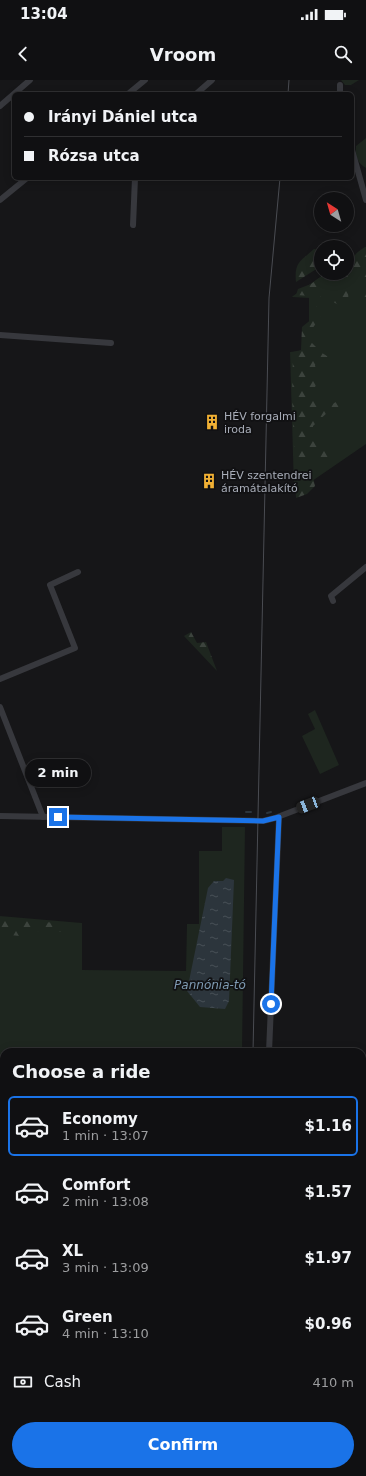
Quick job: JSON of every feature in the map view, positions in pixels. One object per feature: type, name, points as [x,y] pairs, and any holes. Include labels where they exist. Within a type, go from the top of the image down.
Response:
[{"type":"street","points":[[16,92],[30,80]]},
{"type":"street","points":[[130,92],[145,80]]},
{"type":"street","points":[[198,92],[212,80]]},
{"type":"street","points":[[340,85],[340,92]]},
{"type":"street","points":[[0,106],[12,96]]},
{"type":"street","points":[[354,157],[366,200]]},
{"type":"street","points":[[0,200],[24,180]]},
{"type":"street","points":[[133,225],[134,180]]},
{"type":"street","points":[[0,335],[111,343]]},
{"type":"street","points":[[333,601],[331,596],[366,567]]},
{"type":"street","points":[[0,679],[75,648],[50,585],[78,572]]},
{"type":"street","points":[[0,707],[43,817]]},
{"type":"street","points":[[0,816],[263,821],[279,817],[366,783]]},
{"type":"street","points":[[269,1048],[279,817]]},
{"type":"green space","points":[[341,80],[359,80],[351,85],[345,85]]},
{"type":"green space","points":[[366,138],[366,168],[359,162],[356,146]]},
{"type":"green space","points":[[366,247],[366,303],[362,295],[365,279],[354,273],[354,257],[358,252]]},
{"type":"green space","points":[[314,249],[314,270],[296,282],[297,266],[302,259]]},
{"type":"green space","points":[[366,249],[366,444],[299,490],[294,490],[290,352],[307,350],[309,298],[292,297],[316,280],[354,280],[354,256]]},
{"type":"green space","points":[[316,280],[329,280],[320,286],[320,295],[324,303],[324,308],[312,329],[310,341],[322,353],[332,359],[329,364],[315,365],[318,381],[314,389],[315,399],[321,410],[336,402],[343,413],[333,413],[330,410],[313,426],[313,441],[325,450],[330,457],[323,462],[310,460],[305,468],[313,477],[315,486],[307,494],[296,498],[292,396],[293,352],[301,350],[302,327],[313,318],[317,310],[315,300],[311,296],[296,295],[298,289],[311,284]]},
{"type":"green space","points":[[339,280],[348,280],[348,301],[339,305],[331,301],[340,285]]},
{"type":"green space","points":[[191,632],[197,643],[206,642],[217,671],[184,636]]},
{"type":"green space","points":[[315,710],[339,765],[320,774],[302,736],[315,729],[308,714]]},
{"type":"green space","points":[[222,827],[245,827],[242,1048],[0,1048],[0,916],[82,923],[82,970],[186,971],[187,924],[199,924],[199,851],[222,851]]},
{"type":"green space","points":[[0,920],[63,923],[63,930],[62,932],[34,931],[20,936],[0,934]]},
{"type":"water","name":"Pannónia-tó","points":[[226,878],[234,880],[229,1001],[225,1009],[200,1007],[187,991],[208,888],[214,881],[223,881]]},
{"type":"waterway","points":[[246,812],[251,812]]},
{"type":"waterway","points":[[267,813],[271,812]]},
{"type":"tram line","points":[[288,92],[289,80]]},
{"type":"tram line","points":[[253,1048],[269,298],[280,180]]},
{"type":"place","name":"HÉV forgalmi iroda","points":[[212,422]]},
{"type":"place","name":"HÉV szentendrei áramátalakító","points":[[209,481]]},
{"type":"route","points":[[58,817],[263,821],[279,817],[280,825],[271,1004]]}]
